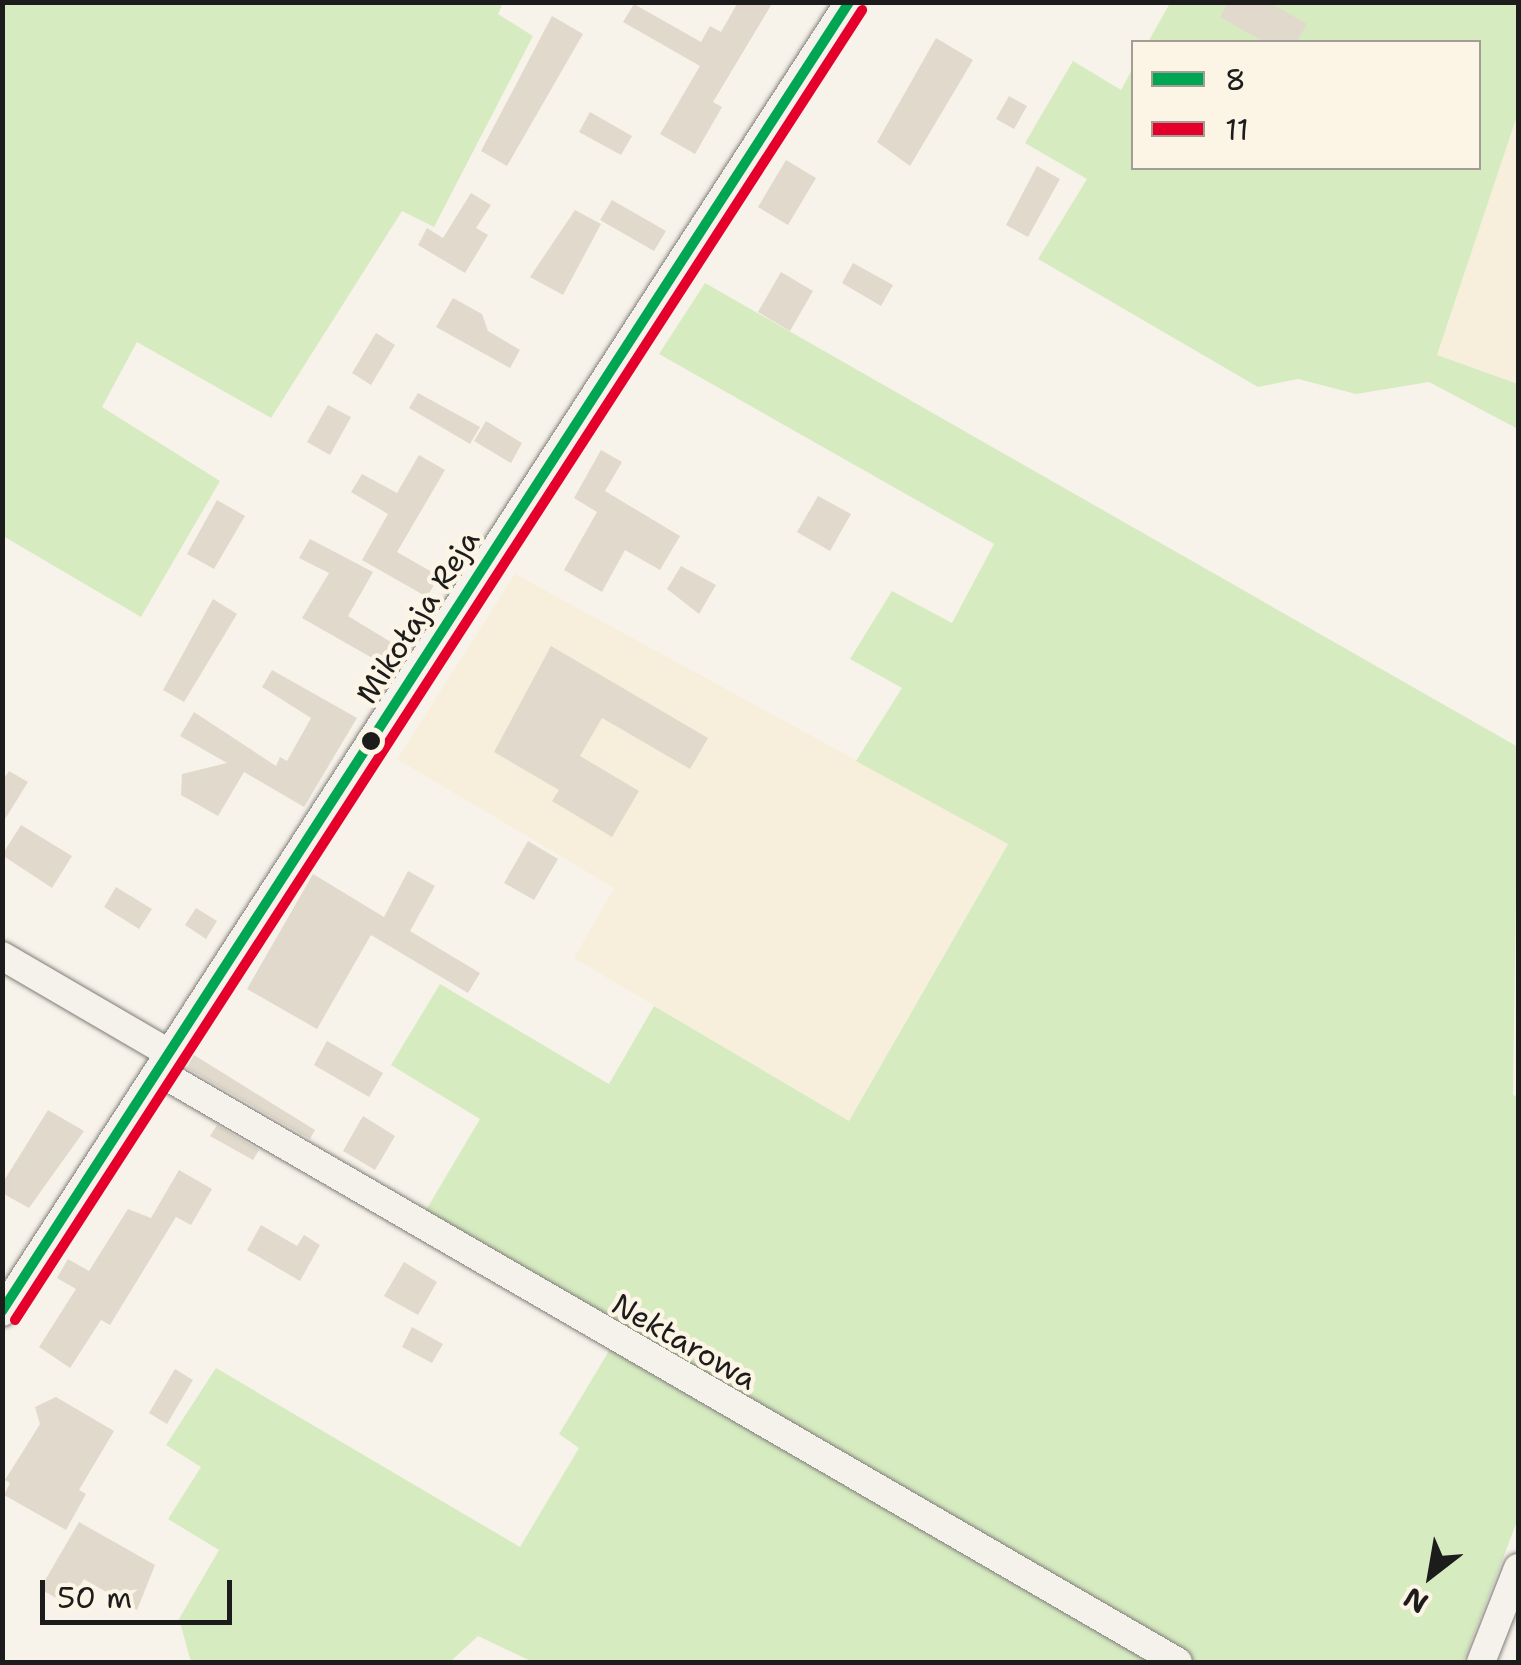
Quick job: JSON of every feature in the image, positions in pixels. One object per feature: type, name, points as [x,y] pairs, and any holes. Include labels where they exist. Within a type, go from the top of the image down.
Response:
[{"type":"street","name":"Mikołaja Reja","points":[[2,1312],[166,1064],[849,2]]},
{"type":"street","name":"Nektarowa","points":[[2,956],[166,1064],[1178,1662]]},
{"type":"street","points":[[1481,1662],[1518,1568]]},
{"type":"shaded area","points":[[1518,113],[1518,384],[1437,355]]},
{"type":"shaded area","points":[[515,574],[1008,843],[849,1121],[574,958],[614,888],[397,759]]},
{"type":"green space","points":[[3,2],[503,3],[498,14],[533,36],[434,227],[402,211],[271,418],[137,342],[102,407],[220,481],[141,617],[3,536]]},
{"type":"green space","points":[[1170,3],[1518,3],[1518,113],[1437,355],[1518,384],[1518,429],[1429,382],[1356,394],[1298,379],[1258,387],[1038,259],[1087,179],[1025,143],[1073,61],[1121,90],[1131,72],[1131,170],[1481,170],[1481,40],[1149,40]]},
{"type":"green space","points":[[705,283],[1518,747],[1513,1095],[1518,1097],[1518,1519],[1463,1662],[533,1662],[478,1636],[450,1662],[191,1662],[179,1619],[219,1550],[168,1519],[201,1467],[166,1445],[216,1368],[520,1547],[579,1448],[559,1434],[612,1346],[413,1232],[480,1119],[391,1065],[440,984],[609,1084],[654,1006],[849,1121],[1008,844],[856,761],[902,688],[850,659],[892,591],[952,623],[994,544],[659,354]]},
{"type":"building","points":[[738,2],[773,2],[713,102],[722,107],[695,154],[660,134],[700,66],[623,22],[634,4],[701,42],[710,26],[721,32]]},
{"type":"building","points":[[1228,2],[1269,2],[1307,24],[1298,40],[1260,40],[1220,17]]},
{"type":"building","points":[[552,16],[583,34],[507,166],[481,151]]},
{"type":"building","points":[[936,38],[973,60],[910,166],[877,142]]},
{"type":"building","points":[[1009,96],[1027,106],[1014,129],[996,119]]},
{"type":"building","points":[[590,112],[632,136],[621,155],[579,132]]},
{"type":"building","points":[[786,160],[816,178],[788,225],[758,207]]},
{"type":"building","points":[[1037,166],[1060,179],[1028,237],[1006,225]]},
{"type":"building","points":[[471,193],[491,205],[476,228],[488,235],[465,273],[418,245],[427,228],[443,238]]},
{"type":"building","points":[[612,200],[666,231],[654,251],[600,220]]},
{"type":"building","points":[[575,210],[601,224],[563,295],[530,277]]},
{"type":"building","points":[[853,263],[893,285],[881,306],[842,283]]},
{"type":"building","points":[[781,272],[813,291],[790,331],[758,312]]},
{"type":"building","points":[[453,298],[482,314],[488,331],[520,350],[510,368],[436,327]]},
{"type":"building","points":[[376,333],[395,345],[371,385],[352,373]]},
{"type":"building","points":[[418,393],[480,427],[470,444],[409,408]]},
{"type":"building","points":[[328,405],[351,417],[330,455],[307,442]]},
{"type":"building","points":[[486,421],[522,443],[511,463],[474,441]]},
{"type":"building","points":[[601,450],[622,462],[605,491],[680,536],[660,570],[625,550],[602,592],[564,570],[597,512],[574,498]]},
{"type":"building","points":[[419,455],[445,470],[397,552],[439,576],[427,597],[362,560],[388,514],[351,492],[362,474],[397,493]]},
{"type":"building","points":[[818,496],[851,514],[830,551],[797,532]]},
{"type":"building","points":[[217,500],[245,516],[214,569],[187,554]]},
{"type":"building","points":[[310,539],[373,572],[348,616],[399,647],[388,667],[302,618],[329,573],[299,558]]},
{"type":"building","points":[[681,566],[716,585],[699,614],[667,589]]},
{"type":"building","points":[[213,599],[237,614],[184,702],[163,690]]},
{"type":"building","points":[[551,646],[708,738],[690,769],[602,718],[580,756],[639,791],[612,837],[552,801],[559,790],[494,752]]},
{"type":"building","points":[[272,670],[357,718],[304,807],[244,772],[218,816],[181,795],[182,774],[227,763],[180,736],[194,712],[276,766],[280,757],[287,761],[311,718],[262,687]]},
{"type":"building","points":[[9,771],[28,782],[2,824],[2,781]]},
{"type":"building","points":[[21,825],[72,856],[52,888],[2,855]]},
{"type":"building","points":[[528,841],[558,859],[534,900],[504,883]]},
{"type":"building","points":[[408,871],[435,886],[410,931],[480,973],[468,993],[371,935],[317,1029],[247,989],[313,874],[384,917]]},
{"type":"building","points":[[116,887],[152,909],[139,929],[104,907]]},
{"type":"building","points":[[196,908],[217,921],[206,939],[185,925]]},
{"type":"building","points":[[327,1041],[383,1073],[369,1097],[314,1065]]},
{"type":"building","points":[[194,1055],[315,1130],[310,1139],[187,1068]]},
{"type":"building","points":[[48,1110],[84,1131],[29,1208],[2,1193],[2,1184]]},
{"type":"building","points":[[363,1116],[395,1136],[375,1170],[343,1151]]},
{"type":"building","points":[[217,1125],[259,1150],[253,1160],[210,1136]]},
{"type":"building","points":[[179,1170],[212,1189],[191,1225],[176,1217],[110,1325],[101,1320],[70,1368],[39,1347],[76,1289],[57,1278],[68,1259],[89,1271],[128,1209],[151,1218]]},
{"type":"building","points":[[261,1225],[297,1246],[304,1235],[320,1245],[300,1281],[247,1250]]},
{"type":"building","points":[[404,1262],[437,1282],[418,1315],[384,1296]]},
{"type":"building","points":[[412,1327],[443,1344],[432,1363],[402,1347]]},
{"type":"building","points":[[175,1369],[193,1380],[167,1424],[149,1413]]},
{"type":"building","points":[[56,1397],[114,1431],[79,1490],[86,1494],[66,1530],[4,1495],[10,1483],[5,1480],[40,1424],[35,1407]]},
{"type":"building","points":[[79,1522],[155,1565],[137,1610],[84,1579],[69,1605],[40,1589]]},
{"type":"transit line","name":"8","points":[[2,1311],[849,2]]},
{"type":"transit line","name":"11","points":[[15,1320],[862,10]]}]
